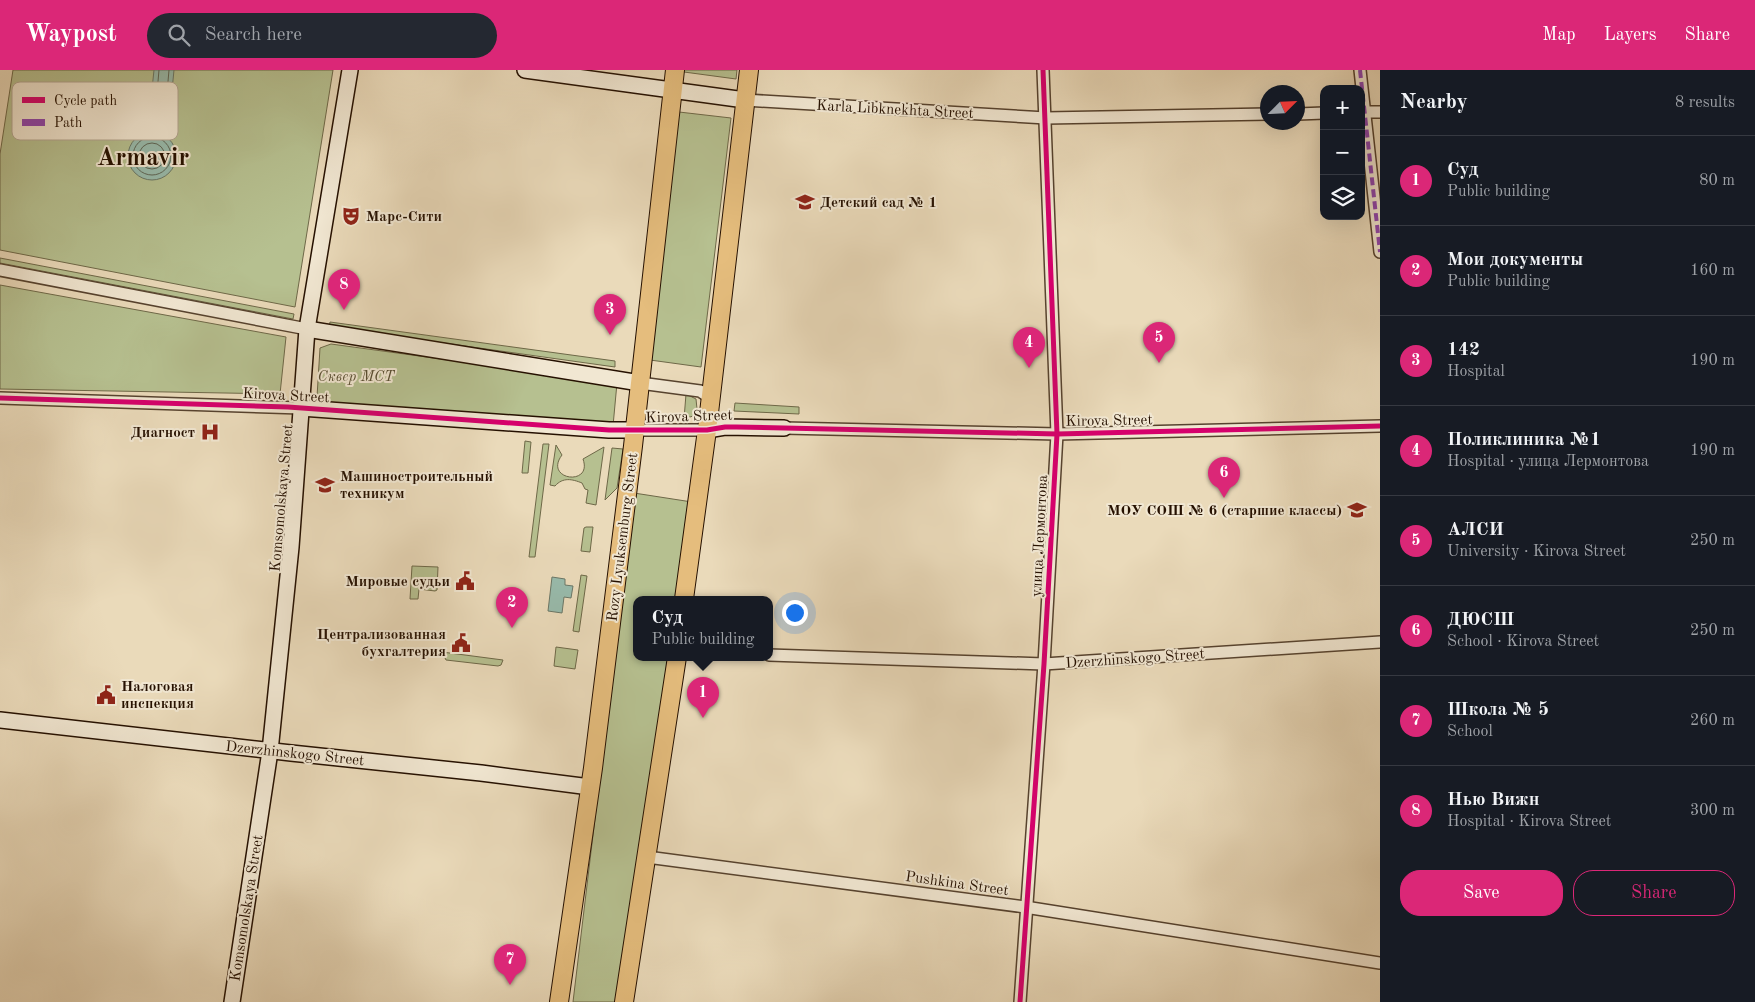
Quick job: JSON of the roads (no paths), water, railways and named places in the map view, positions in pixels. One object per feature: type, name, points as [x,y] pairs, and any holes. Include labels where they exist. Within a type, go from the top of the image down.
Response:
[{"type":"main road","name":"Rozy Lyuksemburg Street","points":[[560,1002],[590,787],[635,430],[675,70]]},
{"type":"main road","points":[[684,596],[711,398],[749,70]]},
{"type":"main road","points":[[624,1002],[676,661]]},
{"type":"street","name":"Komsomolskaya Street","points":[[232,1002],[270,751],[291,548],[307,328],[350,70]]},
{"type":"street","name":"Karla Libknekhta Street","points":[[525,70],[746,100],[1046,118],[1260,114]]},
{"type":"street","name":"улица Лермонтова","points":[[1020,1002],[1025,907],[1044,664],[1057,434],[1044,70]]},
{"type":"street","points":[[1360,70],[1361,85]]},
{"type":"street","points":[[1365,112],[1380,112]]},
{"type":"street","points":[[1305,114],[1320,113]]},
{"type":"street","points":[[1365,128],[1380,252]]},
{"type":"street","name":"Kirova Street","points":[[0,270],[307,328],[640,383],[700,391],[711,398]]},
{"type":"street","name":"Kirova Street","points":[[0,398],[301,408],[608,430],[707,430],[725,427],[1057,434],[1380,426]]},
{"type":"street","name":"Dzerzhinskogo Street","points":[[773,655],[1044,664],[1380,642]]},
{"type":"street","name":"Dzerzhinskogo Street","points":[[0,720],[481,773],[590,787]]},
{"type":"street","name":"Pushkina Street","points":[[647,857],[1025,907],[1380,963]]},
{"type":"water","points":[[154,70],[174,70],[173,82],[153,82]]},
{"type":"water","points":[[134,140],[170,140],[176,151],[176,161],[172,169],[165,176],[157,180],[147,180],[139,176],[132,169],[128,161],[128,151]]},
{"type":"water","points":[[552,577],[565,579],[565,585],[573,586],[571,598],[564,597],[562,613],[548,611]]},
{"type":"place","name":"Детский сад № 1","points":[[805,202]]},
{"type":"place","name":"Марс-Сити","points":[[351,216]]},
{"type":"place","name":"Нью Вижн","points":[[344,310]]},
{"type":"place","name":"142","points":[[610,335]]},
{"type":"place","name":"АЛСИ","points":[[1159,363]]},
{"type":"place","name":"Поликлиника №1","points":[[1029,368]]},
{"type":"place","name":"Диагност","points":[[210,432]]},
{"type":"place","name":"Машиностроительный техникум","points":[[325,485]]},
{"type":"place","name":"ДЮСШ","points":[[1224,498]]},
{"type":"place","name":"МОУ СОШ № 6 (старшие классы)","points":[[1357,510]]},
{"type":"place","name":"Мировые судьи","points":[[465,581]]},
{"type":"place","name":"Мои документы","points":[[512,628]]},
{"type":"place","name":"Централизованная бухгалтерия","points":[[461,643]]},
{"type":"place","name":"Налоговая инспекция","points":[[106,695]]},
{"type":"place","name":"Суд","points":[[703,718]]},
{"type":"place","name":"Школа № 5","points":[[510,985]]},
{"type":"district","name":"Armavir","points":[[143,156]]},
{"type":"park label","name":"Сквер МСТ","points":[[356,376]]}]
